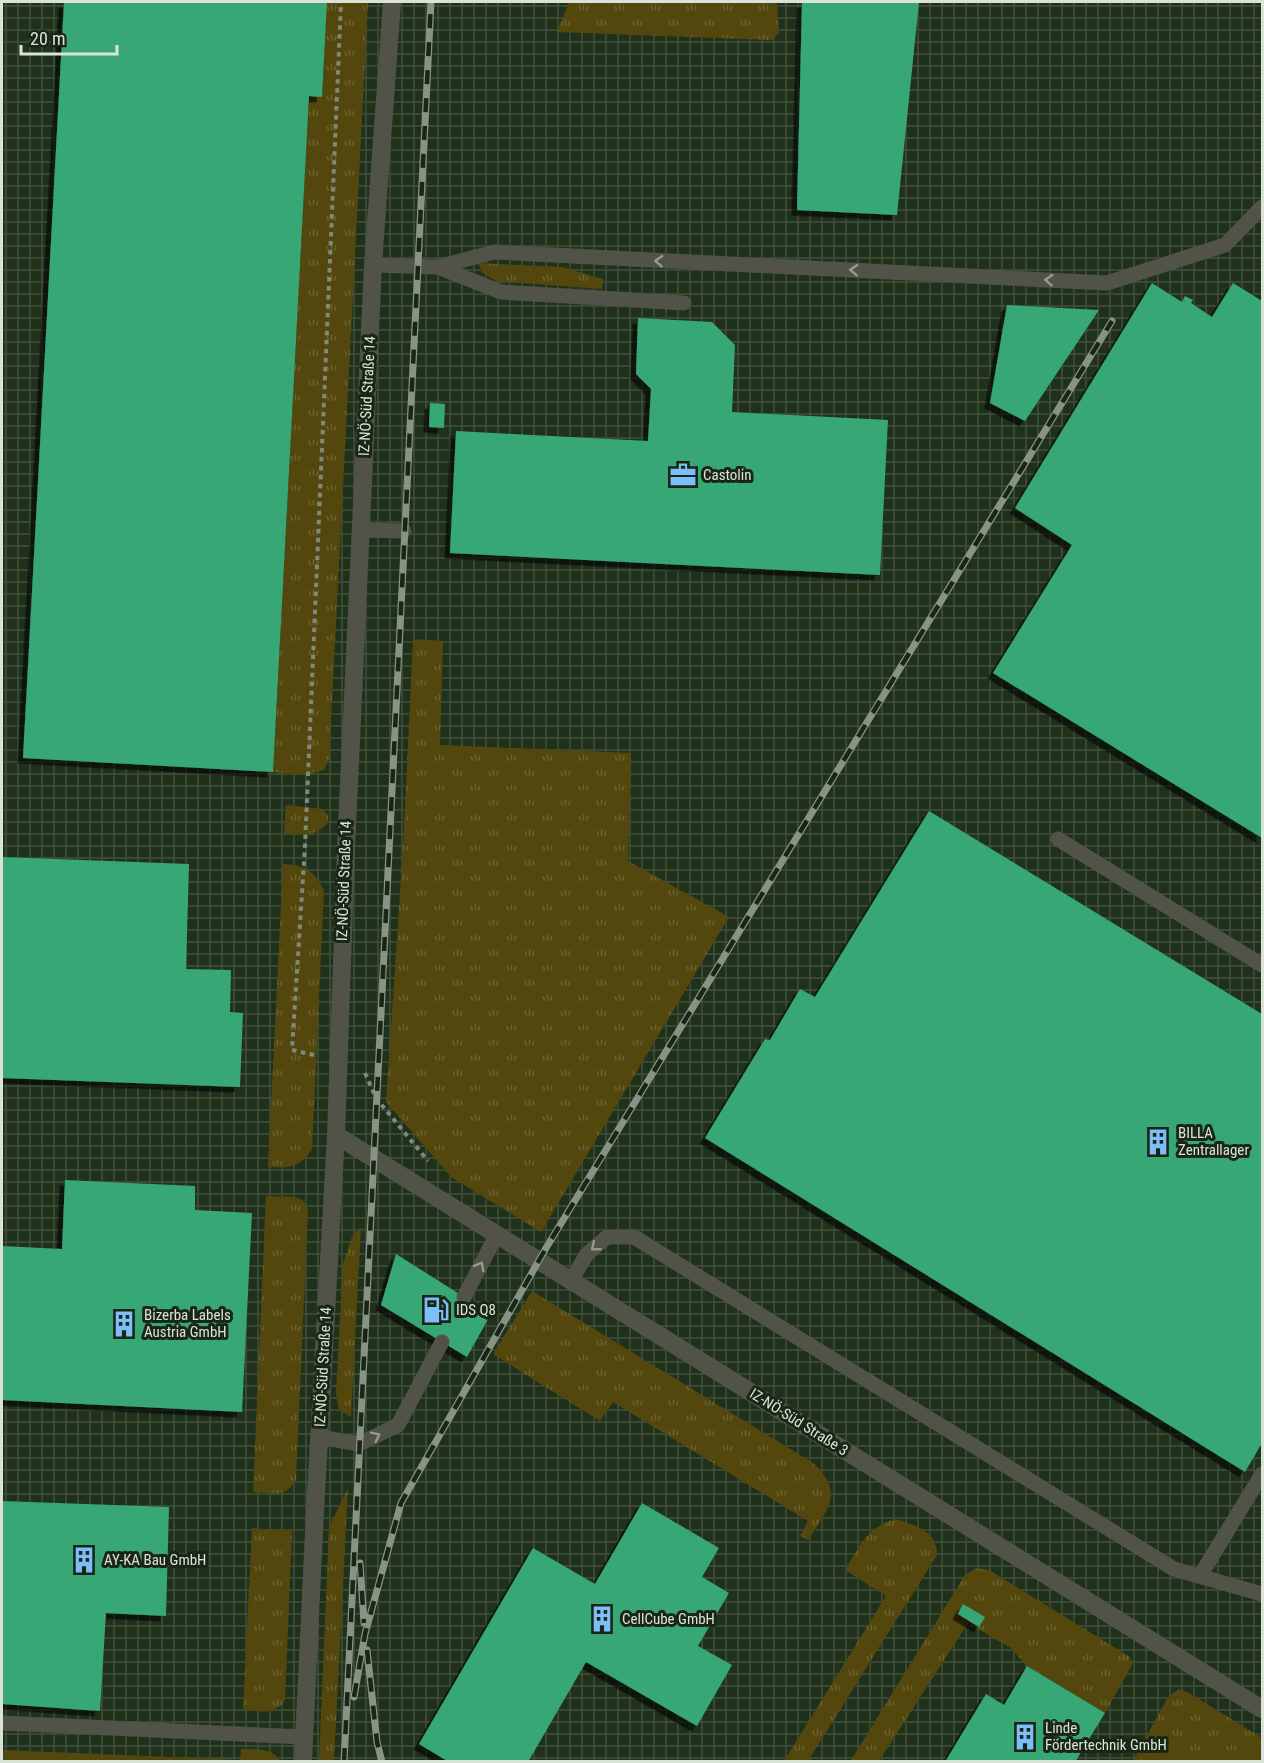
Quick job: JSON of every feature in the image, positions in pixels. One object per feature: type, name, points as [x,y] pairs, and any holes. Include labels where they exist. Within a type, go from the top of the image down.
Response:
[{"type":"street","name":"IZ-NÖ-Süd Straße 14","points":[[303,1761],[336,1135],[373,265],[392,2]]},
{"type":"street","name":"IZ-NÖ-Süd Straße 3","points":[[336,1135],[1263,1709]]},
{"type":"lane","points":[[373,265],[438,267],[494,252],[1107,283],[1225,245],[1263,207]]},
{"type":"lane","points":[[438,267],[501,292],[684,303]]},
{"type":"lane","points":[[361,530],[404,531]]},
{"type":"lane","points":[[1058,839],[1263,965]]},
{"type":"lane","points":[[464,1297],[496,1236]]},
{"type":"lane","points":[[570,1282],[587,1254],[607,1237],[634,1237],[1174,1569],[1263,1594]]},
{"type":"lane","points":[[320,1437],[359,1444],[398,1425],[442,1342]]},
{"type":"lane","points":[[1200,1576],[1263,1474]]},
{"type":"lane","points":[[2,1723],[304,1737]]},
{"type":"path","points":[[338,1061],[292,1050],[305,846],[340,2]]},
{"type":"shaded area","points":[[2,2],[1262,2],[1262,1761],[2,1761]]},
{"type":"green space","points":[[327,2],[368,2],[329,759],[324,770],[304,775],[273,772],[309,96],[322,96]]},
{"type":"green space","points":[[569,2],[777,2],[779,33],[772,40],[557,32]]},
{"type":"green space","points":[[478,263],[562,267],[603,279],[602,289],[496,281],[483,273]]},
{"type":"green space","points":[[413,639],[443,641],[440,745],[631,753],[628,861],[729,917],[541,1232],[451,1177],[386,1102],[403,849]]},
{"type":"green space","points":[[286,805],[322,809],[328,815],[328,823],[313,833],[284,834]]},
{"type":"green space","points":[[283,864],[308,870],[324,890],[312,1150],[293,1166],[268,1167]]},
{"type":"green space","points":[[266,1196],[296,1197],[304,1201],[308,1210],[296,1480],[287,1490],[278,1493],[253,1492]]},
{"type":"green space","points":[[361,1227],[351,1417],[339,1410],[336,1394],[343,1264],[352,1237]]},
{"type":"green space","points":[[532,1291],[813,1463],[829,1484],[831,1493],[827,1510],[808,1540],[800,1536],[808,1521],[613,1402],[600,1421],[493,1354]]},
{"type":"green space","points":[[348,1488],[334,1761],[319,1761],[329,1527]]},
{"type":"green space","points":[[895,1519],[924,1530],[933,1540],[937,1555],[808,1761],[784,1761],[886,1596],[845,1570],[870,1533],[877,1527]]},
{"type":"green space","points":[[252,1528],[292,1531],[285,1700],[276,1708],[266,1711],[243,1710]]},
{"type":"green space","points":[[977,1568],[989,1570],[1130,1657],[1133,1663],[1105,1713],[1027,1666],[1011,1648],[968,1623],[879,1761],[850,1762],[965,1575]]},
{"type":"green space","points":[[1179,1689],[1262,1738],[1262,1761],[1133,1761],[1168,1697]]},
{"type":"green space","points":[[241,1749],[268,1751],[280,1761],[2,1761],[2,1750],[240,1760]]},
{"type":"building","points":[[64,2],[327,2],[322,97],[309,96],[273,772],[23,758]]},
{"type":"building","points":[[802,2],[919,2],[897,215],[797,210]]},
{"type":"building","points":[[1152,283],[1182,302],[1185,296],[1193,300],[1191,303],[1212,317],[1233,283],[1262,301],[1262,838],[993,673],[1072,545],[1015,508]]},
{"type":"building","points":[[1007,305],[1099,310],[1025,421],[990,403]]},
{"type":"building","points":[[638,318],[712,322],[735,345],[732,412],[888,420],[880,575],[450,553],[456,431],[648,441],[651,389],[636,374]]},
{"type":"building","points":[[430,403],[445,404],[444,428],[429,427]]},
{"type":"building","points":[[929,811],[1262,1014],[1262,1443],[1245,1472],[705,1138],[765,1039],[770,1040],[800,989],[815,997]]},
{"type":"building","points":[[2,857],[189,864],[186,969],[231,970],[230,1012],[243,1013],[240,1087],[2,1078]]},
{"type":"building","name":"Bizerba Labels Austria GmbH","points":[[65,1180],[195,1186],[195,1210],[252,1213],[242,1412],[2,1400],[2,1246],[62,1249]]},
{"type":"building","name":"IDS Q8","points":[[396,1254],[491,1314],[467,1357],[381,1305]]},
{"type":"building","name":"AY-KA Bau GmbH","points":[[2,1501],[169,1507],[166,1616],[106,1613],[100,1711],[2,1704]]},
{"type":"building","name":"CellCube GmbH","points":[[642,1503],[719,1548],[702,1577],[729,1593],[698,1646],[732,1665],[697,1726],[586,1662],[528,1762],[449,1762],[419,1744],[533,1548],[595,1584]]},
{"type":"building","points":[[963,1604],[985,1617],[979,1627],[958,1614]]},
{"type":"building","name":"Linde Fördertechnik GmbH","points":[[1027,1666],[1105,1713],[1075,1762],[945,1762],[986,1694],[1004,1705]]},
{"type":"railway","points":[[344,1762],[431,2]]},
{"type":"railway","points":[[354,1697],[365,1634],[401,1503],[546,1248],[1112,321]]},
{"type":"railway","points":[[360,1563],[364,1623]]},
{"type":"railway","points":[[367,1650],[377,1742],[382,1762]]},
{"type":"place","name":"Castolin","points":[[683,475]]},
{"type":"place","name":"BILLA Zentrallager","points":[[1158,1142]]},
{"type":"place","name":"IDS Q8","points":[[436,1310]]},
{"type":"place","name":"Bizerba Labels Austria GmbH","points":[[124,1324]]},
{"type":"place","name":"AY-KA Bau GmbH","points":[[84,1560]]},
{"type":"place","name":"CellCube GmbH","points":[[602,1619]]},
{"type":"place","name":"Linde Fördertechnik GmbH","points":[[1025,1737]]}]
